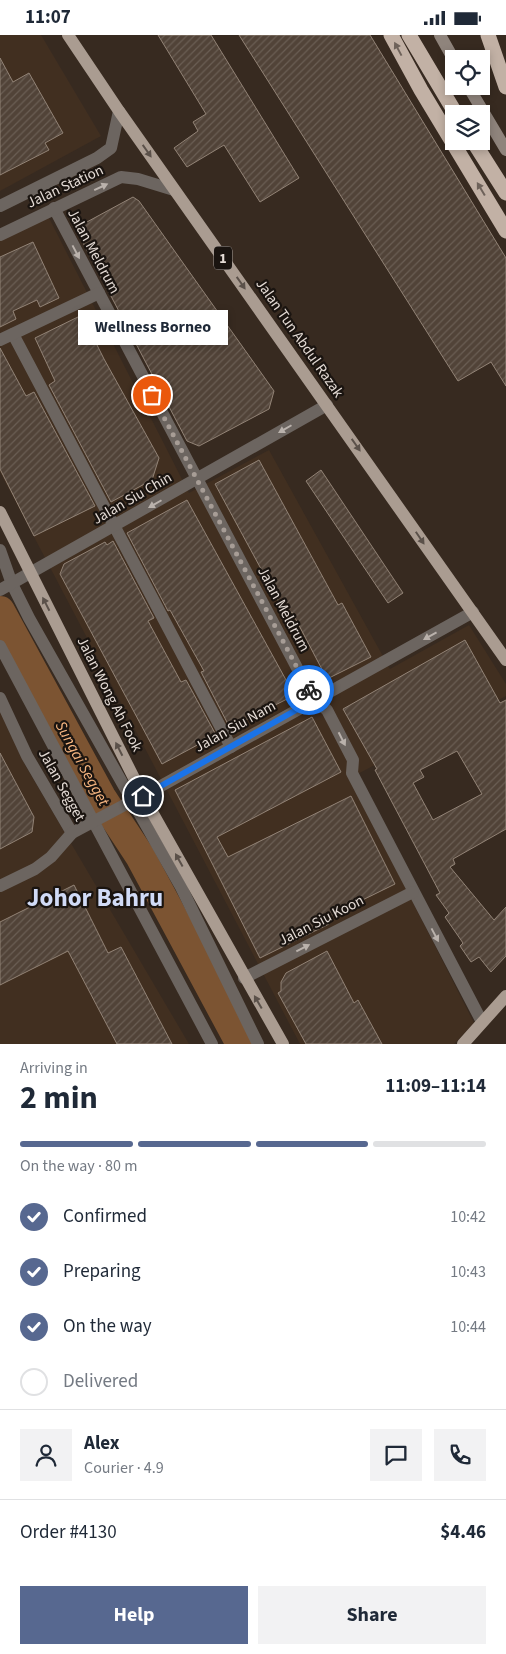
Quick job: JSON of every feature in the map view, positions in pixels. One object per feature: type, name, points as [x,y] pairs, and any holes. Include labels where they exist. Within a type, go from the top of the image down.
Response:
[{"type":"highway","points":[[391,35],[421,90],[506,231]]},
{"type":"highway","points":[[409,35],[450,105]]},
{"type":"highway","points":[[422,35],[451,105]]},
{"type":"highway","points":[[488,35],[506,87]]},
{"type":"highway","points":[[480,150],[506,193]]},
{"type":"main road","name":"Jalan Tun Abdul Razak","points":[[68,35],[174,190],[328,405],[506,660]]},
{"type":"main road","points":[[440,35],[448,50]]},
{"type":"main road","points":[[481,35],[506,81]]},
{"type":"main road","points":[[473,95],[506,150]]},
{"type":"main road","name":"Jalan Wong Ah Fook","points":[[0,513],[30,574],[132,801],[244,978],[282,1044]]},
{"type":"main road","points":[[463,1044],[506,996]]},
{"type":"street","name":"Jalan Station","points":[[0,206],[97,158],[111,148],[119,111]]},
{"type":"street","name":"Jalan Station","points":[[0,235],[121,177],[138,179],[174,190]]},
{"type":"street","name":"Jalan Meldrum","points":[[54,209],[314,700],[327,710],[353,760],[352,773],[482,1022]]},
{"type":"street","points":[[0,340],[99,293]]},
{"type":"street","points":[[14,334],[231,747]]},
{"type":"street","name":"Jalan Siu Chin","points":[[7,587],[328,405]]},
{"type":"street","points":[[0,550],[7,587],[181,887],[258,1044]]},
{"type":"street","name":"Jalan Siu Nam","points":[[72,833],[473,612]]},
{"type":"street","points":[[0,646],[96,821],[212,1044]]},
{"type":"street","name":"Jalan Segget","points":[[0,698],[28,756],[72,833],[51,857],[35,869],[0,886]]},
{"type":"street","name":"Jalan Siu Koon","points":[[244,978],[413,892]]},
{"type":"shaded area","points":[[0,35],[41,35],[101,136],[0,191]]},
{"type":"shaded area","points":[[47,214],[189,493],[269,450],[390,669],[469,625],[506,684],[506,696],[350,778],[474,1023],[454,1044],[300,1044],[0,472],[0,236]]},
{"type":"shaded area","points":[[0,712],[25,765],[189,1044],[0,1044]]},
{"type":"building","points":[[158,35],[211,35],[299,178],[260,202],[224,145],[187,167],[174,148],[198,131],[193,122],[206,114]]},
{"type":"building","points":[[239,35],[370,35],[506,258],[506,386],[491,362],[458,381]]},
{"type":"building","points":[[0,58],[13,82],[29,73],[63,133],[45,143],[49,150],[0,175]]},
{"type":"building","points":[[133,197],[139,201],[274,391],[269,409],[199,446],[187,441],[80,237],[85,223]]},
{"type":"building","points":[[33,242],[59,298],[40,307],[37,300],[13,311],[16,319],[0,327],[0,257]]},
{"type":"building","points":[[82,315],[159,458],[152,480],[111,502],[49,385],[55,381],[35,338]]},
{"type":"building","points":[[0,348],[26,396],[34,392],[95,506],[34,536],[0,469]]},
{"type":"building","points":[[259,460],[338,605],[342,603],[371,657],[327,679],[292,612],[286,615],[215,484]]},
{"type":"building","points":[[321,470],[403,593],[388,603],[306,481]]},
{"type":"building","points":[[187,500],[291,689],[289,698],[230,728],[201,672],[204,671],[170,610],[168,611],[127,533]]},
{"type":"building","points":[[113,541],[154,618],[148,621],[181,682],[186,680],[216,735],[162,764],[60,574],[64,564],[105,542],[107,545]]},
{"type":"building","points":[[465,640],[500,703],[506,700],[506,829],[453,859],[455,864],[450,867],[494,920],[506,907],[506,956],[491,972],[479,957],[471,962],[460,946],[463,943],[445,917],[449,913],[436,895],[440,893],[375,770],[377,769],[343,709]],"holes":[[[457,751],[482,794],[433,820],[413,783],[424,777],[420,770]]]},
{"type":"building","points":[[312,717],[341,772],[217,837],[228,857],[351,796],[395,884],[326,918],[329,924],[260,958],[175,790]]},
{"type":"building","points":[[0,753],[34,817],[32,832],[0,849]]},
{"type":"building","points":[[74,885],[108,953],[121,947],[172,1044],[117,1044],[68,951],[0,985],[0,922]]},
{"type":"building","points":[[327,951],[354,1003],[358,1000],[382,1044],[306,1044],[278,993],[281,991],[281,982],[286,973]]},
{"type":"waterway","name":"Sungai Segget","points":[[0,611],[101,797],[140,856],[241,1044]]},
{"type":"way so far","points":[[152,395],[309,690]]},
{"type":"place","name":"Wellness Borneo","points":[[152,395]]},
{"type":"district","name":"Johor Bahru","points":[[95,897]]},
{"type":"route","points":[[143,796],[314,700],[309,690]]}]
